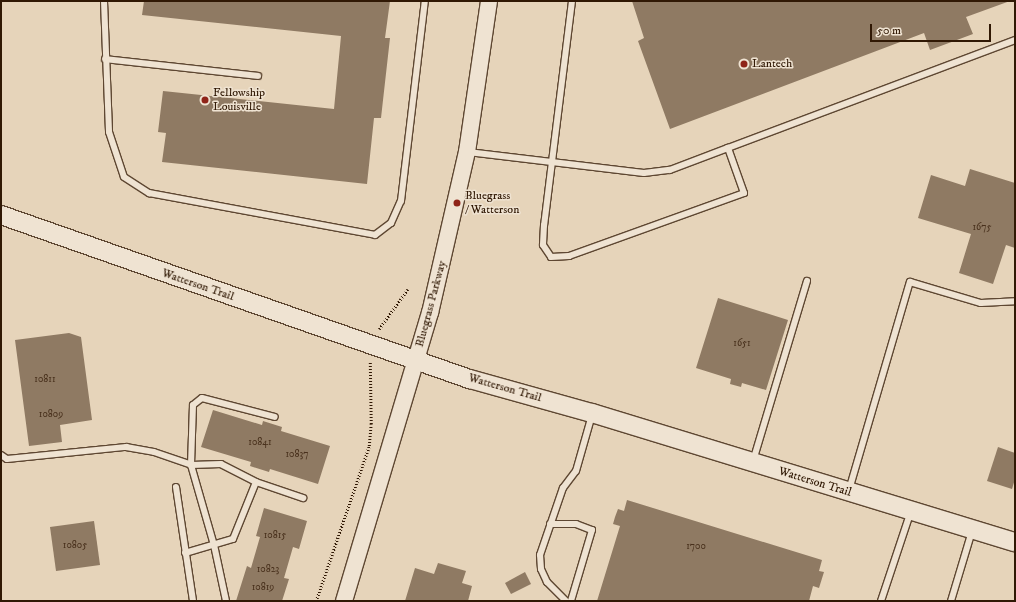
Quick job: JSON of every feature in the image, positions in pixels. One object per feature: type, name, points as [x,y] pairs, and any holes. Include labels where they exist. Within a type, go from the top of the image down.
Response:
[{"type":"main road","name":"Watterson Trail","points":[[1,215],[470,379],[592,413],[1015,542]]},
{"type":"street","name":"Bluegrass Parkway","points":[[344,601],[415,359],[430,313],[467,152],[490,1]]},
{"type":"lane","points":[[104,1],[105,59],[109,132],[124,178],[149,193],[375,235],[391,223],[401,201],[425,1]]},
{"type":"lane","points":[[572,1],[543,246],[552,256],[569,256],[744,193],[728,148]]},
{"type":"lane","points":[[467,152],[644,173],[670,170],[1015,40]]},
{"type":"lane","points":[[105,59],[258,76]]},
{"type":"lane","points":[[752,462],[807,281]]},
{"type":"lane","points":[[849,492],[910,282],[981,303],[1015,301]]},
{"type":"lane","points":[[226,601],[214,545],[191,465],[193,404],[202,398],[275,417]]},
{"type":"lane","points":[[566,601],[547,582],[541,569],[540,555],[563,488],[576,472],[592,413]]},
{"type":"lane","points":[[1,455],[6,459],[126,447],[154,452],[191,465],[221,464],[256,482],[303,498]]},
{"type":"lane","points":[[185,553],[233,539],[256,482]]},
{"type":"lane","points":[[176,487],[192,601]]},
{"type":"lane","points":[[881,601],[911,511]]},
{"type":"lane","points":[[550,524],[576,524],[592,530],[571,601]]},
{"type":"lane","points":[[951,601],[973,529]]},
{"type":"path","points":[[378,331],[408,289]]},
{"type":"path","points":[[316,601],[369,446],[371,402],[368,365]]},
{"type":"building","name":"Fellowship Louisville","points":[[144,1],[390,1],[385,38],[390,38],[381,118],[374,118],[367,184],[162,162],[166,133],[158,132],[163,91],[334,109],[341,36],[142,15]]},
{"type":"building","name":"Lantech","points":[[632,1],[1010,1],[966,17],[973,34],[930,50],[924,33],[670,129],[638,41],[644,38]]},
{"type":"building","points":[[970,169],[1015,183],[1015,248],[1006,245],[993,284],[959,273],[971,234],[918,218],[931,175],[965,186]]},
{"type":"building","points":[[718,298],[788,320],[766,390],[742,383],[741,387],[730,384],[731,379],[696,368]]},
{"type":"building","points":[[69,333],[81,337],[92,420],[60,425],[62,442],[29,446],[15,340]]},
{"type":"building","points":[[213,410],[262,425],[263,421],[282,427],[281,431],[330,446],[318,484],[270,469],[269,472],[250,466],[251,462],[201,447]]},
{"type":"building","points":[[998,447],[1015,453],[1015,479],[1012,489],[987,481]]},
{"type":"building","points":[[627,500],[822,560],[819,571],[824,572],[819,588],[813,586],[809,601],[597,601],[620,526],[613,524],[615,517],[618,509],[624,511]]},
{"type":"building","points":[[264,508],[307,521],[299,549],[293,547],[284,578],[289,579],[282,601],[236,601],[247,566],[251,568],[260,537],[256,536]]},
{"type":"building","points":[[94,521],[100,565],[56,571],[50,527]]},
{"type":"building","points":[[438,563],[466,571],[462,583],[472,586],[468,601],[405,601],[415,568],[434,574]]},
{"type":"building","points":[[525,572],[531,584],[511,594],[505,583]]},
{"type":"place","name":"Lantech","points":[[744,64]]},
{"type":"place","name":"Fellowship Louisville","points":[[205,100]]},
{"type":"place","name":"Bluegrass / Watterson","points":[[457,203]]}]
